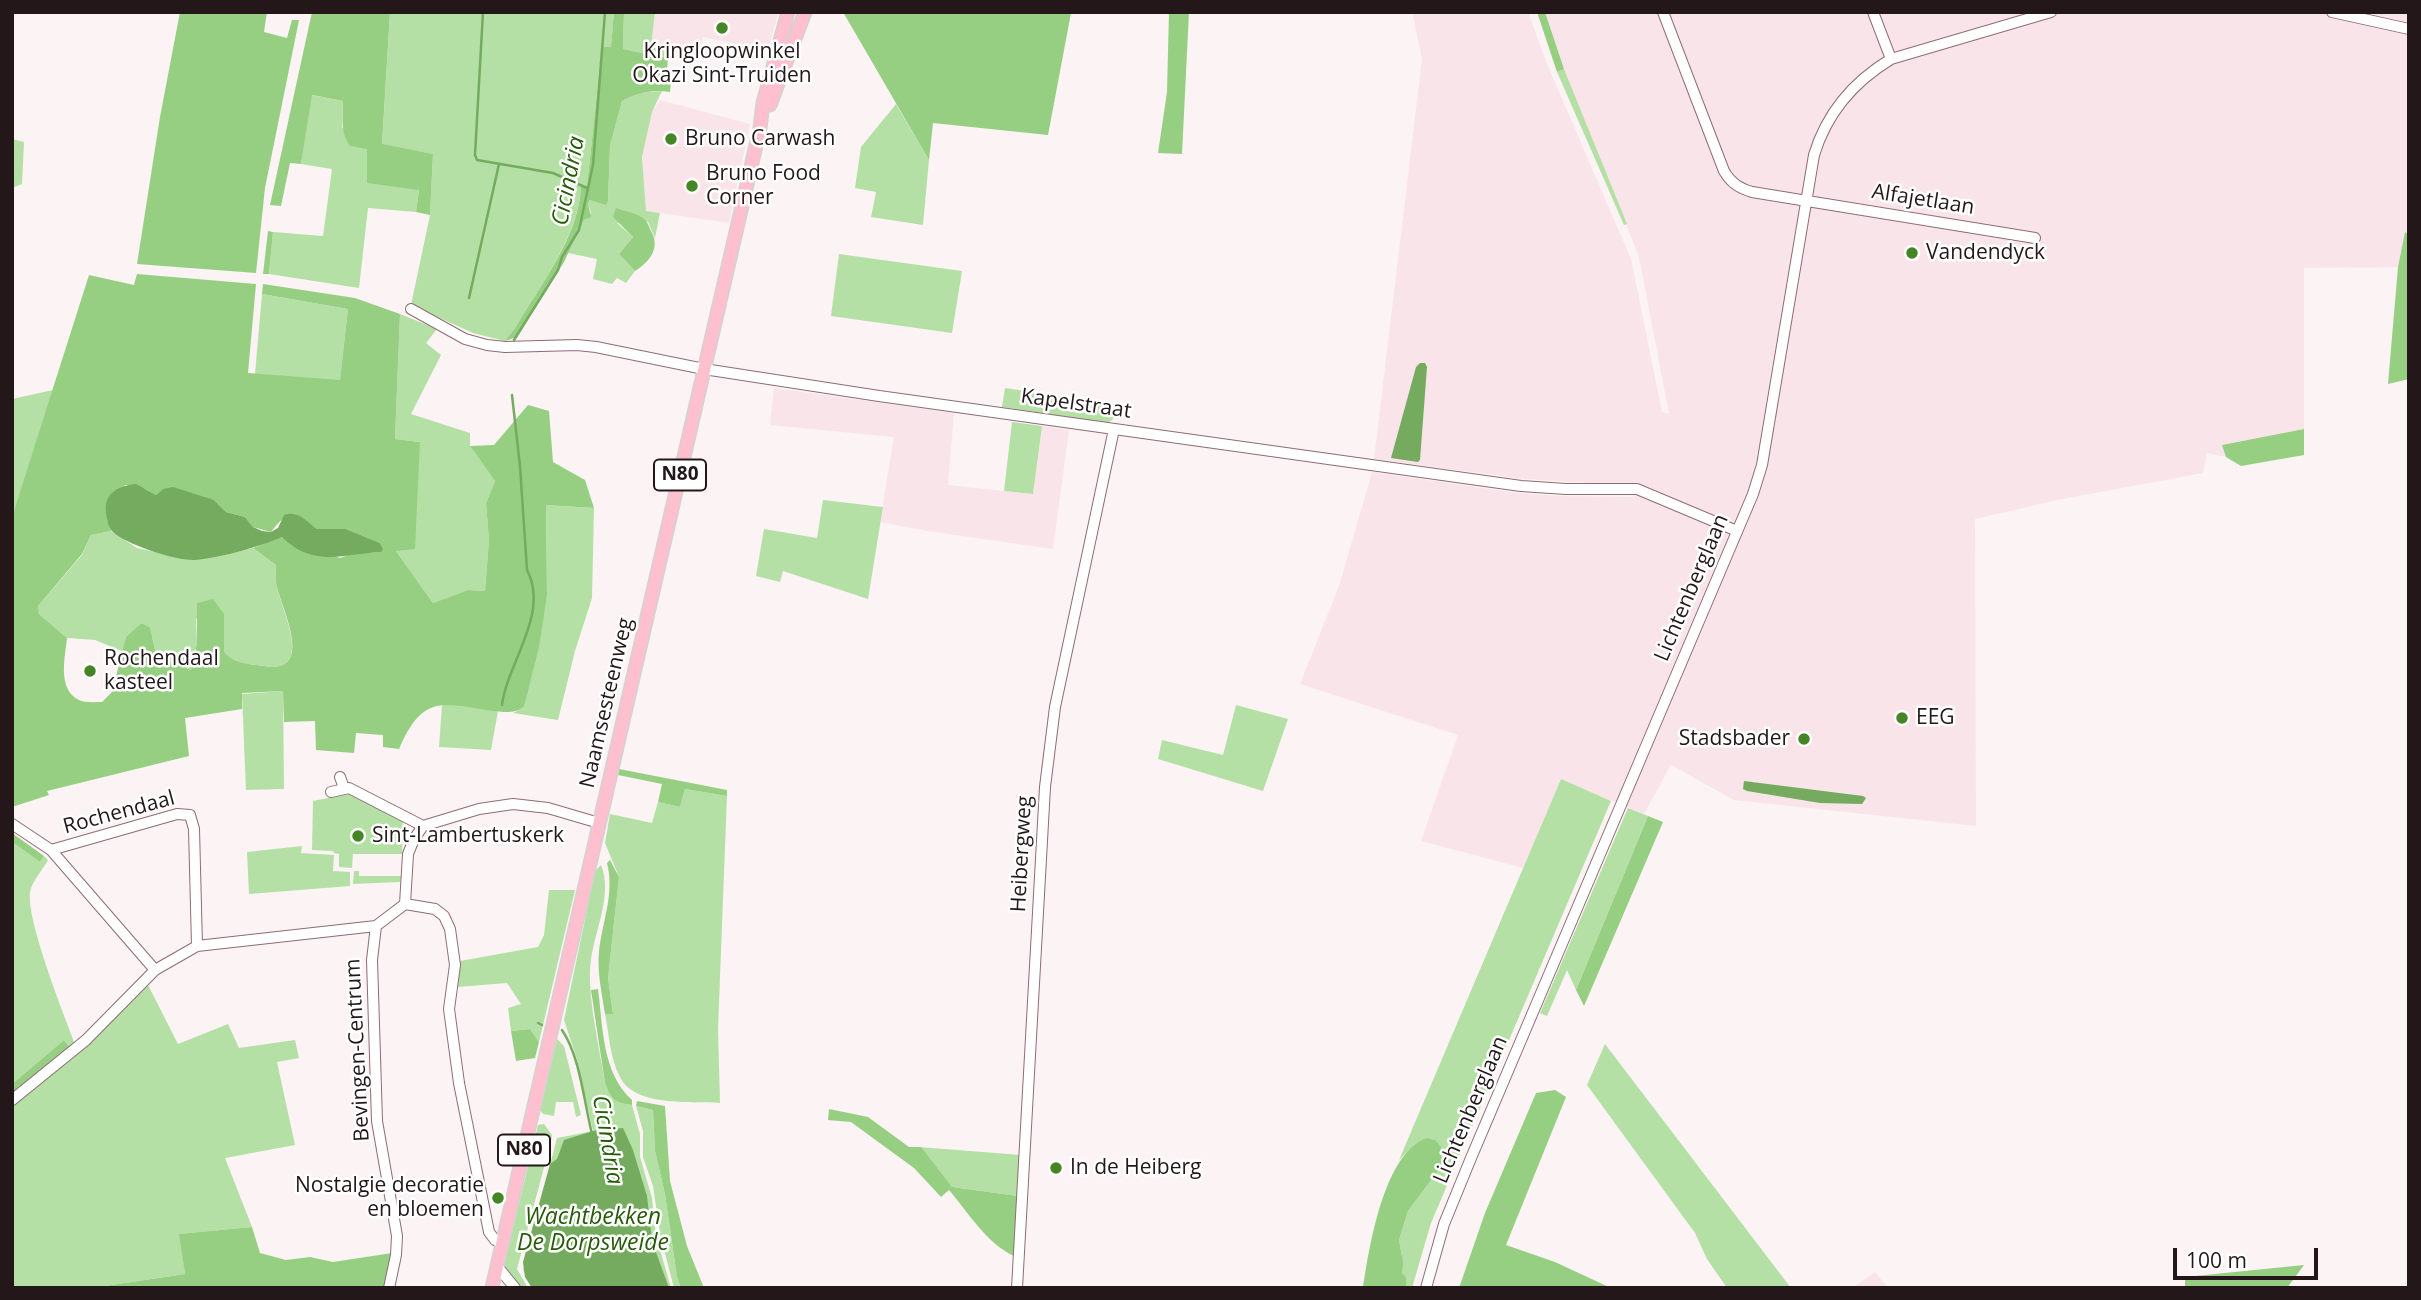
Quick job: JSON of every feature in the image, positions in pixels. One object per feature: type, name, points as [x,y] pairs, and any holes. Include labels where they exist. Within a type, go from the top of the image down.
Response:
[{"type":"main road","name":"Naamsesteenweg","points":[[492,1288],[760,128],[763,103],[788,12]]},
{"type":"main road","name":"Naamsesteenweg","points":[[760,128],[805,12]]},
{"type":"street","name":"Alfajetlaan","points":[[1663,12],[1721,162],[1732,183],[1752,192],[2035,237]]},
{"type":"street","points":[[1873,12],[1891,59]]},
{"type":"street","name":"Lichtenberglaan","points":[[1426,1288],[1433,1256],[1457,1191],[1737,531],[1762,465],[1819,136],[1828,119],[1851,89],[1871,71],[1891,59],[2051,12]]},
{"type":"street","points":[[2332,12],[2409,29]]},
{"type":"street","name":"Kapelstraat","points":[[411,309],[466,339],[487,345],[577,345],[704,369],[1521,486],[1637,489],[1737,531]]},
{"type":"street","name":"Heibergweg","points":[[1017,1288],[1048,760],[1055,707],[1114,429]]},
{"type":"street","points":[[340,777],[344,788]]},
{"type":"street","points":[[331,792],[344,788],[353,790],[423,826]]},
{"type":"street","points":[[405,904],[408,854],[423,826],[480,809],[513,804],[548,808],[599,822]]},
{"type":"street","name":"Rochendaal","points":[[51,850],[177,814],[190,814],[194,829],[197,946]]},
{"type":"street","name":"Rochendaal","points":[[12,824],[51,850],[155,970]]},
{"type":"street","points":[[376,926],[405,904],[435,909],[444,916],[450,929],[455,965],[449,1009],[459,1083],[489,1232],[495,1240],[502,1243]]},
{"type":"street","name":"Bevingen-Centrum","points":[[12,1100],[86,1040],[155,970],[197,946],[376,926],[372,960],[377,1121],[397,1236],[396,1255],[388,1288]]},
{"type":"street","points":[[497,1266],[515,1288]]},
{"type":"shaded area","points":[[180,12],[267,12],[264,32],[287,38],[292,20],[299,20],[265,188],[256,273],[137,264]]},
{"type":"shaded area","points":[[312,12],[390,12],[382,144],[433,154],[430,215],[416,212],[419,190],[367,183],[367,149],[350,146],[347,141],[343,125],[343,101],[312,95],[301,164],[290,163],[281,206],[270,205]]},
{"type":"shaded area","points":[[390,12],[614,12],[611,48],[602,48],[587,186],[581,187],[573,224],[556,260],[505,341],[473,333],[411,305],[430,215],[433,154],[382,145]]},
{"type":"shaded area","points":[[614,12],[624,12],[623,49],[668,58],[667,69],[672,70],[670,92],[645,92],[622,101],[610,146],[608,201],[606,205],[590,200],[588,204],[591,217],[584,220],[564,262],[517,337],[505,341],[557,260],[573,224],[581,186],[587,186],[602,47],[611,47]]},
{"type":"shaded area","points":[[624,12],[655,12],[651,47],[675,52],[674,59],[623,49]]},
{"type":"shaded area","points":[[655,12],[778,14],[768,51],[703,37],[698,58],[651,47]]},
{"type":"shaded area","points":[[843,12],[1071,13],[1048,135],[933,123],[929,160]]},
{"type":"shaded area","points":[[1169,12],[1189,12],[1182,154],[1158,153],[1167,92]]},
{"type":"shaded area","points":[[1412,12],[1528,12],[1545,59],[1631,259],[1662,412],[1669,414],[1639,257],[1564,69],[1545,12],[2409,12],[2409,235],[2405,232],[2398,267],[2304,268],[2304,429],[2223,445],[2226,457],[2207,453],[2203,473],[2057,500],[1975,519],[1976,826],[1734,800],[1671,765],[1644,814],[1561,780],[1523,868],[1421,841],[1458,735],[1300,684],[1339,586],[1372,472],[1518,493],[1560,496],[1634,497],[1643,486],[1524,479],[1374,459],[1422,59]]},
{"type":"shaded area","points":[[1537,12],[1545,12],[1564,69],[1557,72]]},
{"type":"shaded area","points":[[1564,69],[1627,224],[1624,225],[1557,72]]},
{"type":"shaded area","points":[[662,91],[652,112],[642,157],[646,211],[660,213],[655,238],[648,222],[617,223],[633,237],[619,254],[635,271],[626,283],[617,278],[612,284],[593,279],[597,259],[568,253],[584,220],[591,213],[588,204],[590,200],[608,201],[610,146],[622,101],[636,93]]},
{"type":"shaded area","points":[[311,95],[343,101],[342,127],[419,190],[416,212],[368,208],[359,288],[269,274],[273,232],[323,236],[332,169],[301,164]]},
{"type":"shaded area","points":[[660,100],[750,124],[729,223],[646,211],[642,157],[652,112]]},
{"type":"shaded area","points":[[896,104],[929,160],[923,225],[871,217],[876,192],[855,188],[861,147]]},
{"type":"shaded area","points":[[12,139],[24,142],[22,184],[12,188]]},
{"type":"shaded area","points":[[616,208],[643,218],[654,239],[652,255],[635,271],[619,254],[633,237],[613,217]]},
{"type":"shaded area","points":[[268,231],[273,232],[269,274],[263,274]]},
{"type":"shaded area","points":[[2405,232],[2409,235],[2409,379],[2388,384],[2398,267]]},
{"type":"shaded area","points":[[839,254],[962,271],[952,333],[831,316]]},
{"type":"shaded area","points":[[137,274],[256,284],[248,373],[340,380],[348,309],[262,294],[263,284],[355,298],[400,314],[395,439],[420,442],[415,549],[396,551],[433,603],[468,590],[485,591],[489,540],[486,503],[495,481],[470,446],[494,445],[528,405],[549,411],[553,462],[585,480],[594,508],[546,505],[547,595],[539,647],[524,707],[506,712],[436,706],[416,719],[399,749],[383,747],[383,735],[356,733],[354,753],[316,750],[315,721],[284,722],[283,691],[242,693],[242,709],[185,718],[189,756],[47,791],[49,795],[12,807],[12,517],[89,275],[134,285]],"holes":[[[125,485],[145,489],[156,495],[163,489],[214,500],[226,512],[245,517],[253,527],[271,532],[283,519],[292,515],[317,529],[346,529],[380,543],[381,552],[351,554],[340,558],[282,537],[253,548],[276,565],[276,584],[292,638],[289,661],[280,666],[264,666],[242,663],[228,656],[224,652],[224,614],[213,599],[197,603],[197,643],[191,670],[157,659],[150,627],[141,623],[126,637],[112,692],[102,702],[81,701],[72,695],[65,681],[67,638],[39,614],[38,606],[82,554],[91,535],[111,531],[107,519]]]},
{"type":"shaded area","points":[[262,294],[348,309],[340,381],[255,374]]},
{"type":"shaded area","points":[[400,314],[437,329],[426,343],[441,355],[411,414],[470,433],[470,446],[495,481],[486,503],[489,540],[485,591],[468,590],[433,603],[396,551],[420,442],[395,439]]},
{"type":"shaded area","points":[[774,388],[954,413],[948,485],[1033,494],[1042,426],[1069,430],[1053,549],[880,522],[894,437],[770,425]]},
{"type":"shaded area","points":[[1005,388],[1115,404],[1113,419],[1108,423],[1002,407]]},
{"type":"shaded area","points":[[53,390],[17,502],[12,517],[12,399]]},
{"type":"shaded area","points":[[1012,422],[1042,426],[1033,494],[1004,491]]},
{"type":"shaded area","points":[[2304,429],[2304,455],[2241,466],[2226,457],[2222,445]]},
{"type":"shaded area","points":[[823,500],[883,507],[868,599],[783,571],[780,582],[756,576],[764,529],[817,538]]},
{"type":"shaded area","points":[[546,505],[594,508],[592,598],[575,651],[558,720],[513,713],[524,707],[547,595]]},
{"type":"shaded area","points":[[111,531],[137,548],[192,560],[253,548],[276,565],[276,584],[292,638],[289,661],[280,666],[264,666],[242,663],[228,657],[224,653],[224,614],[196,619],[197,643],[191,670],[157,659],[150,627],[141,623],[126,637],[124,652],[95,640],[67,638],[39,614],[38,606],[82,555],[91,535]]},
{"type":"shaded area","points":[[283,691],[284,789],[246,790],[242,694]]},
{"type":"shaded area","points":[[442,705],[462,705],[498,711],[491,750],[439,747]]},
{"type":"shaded area","points":[[1236,705],[1288,719],[1263,791],[1158,759],[1162,740],[1223,755]]},
{"type":"shaded area","points":[[619,769],[727,790],[727,796],[685,789],[680,807],[658,802],[662,784],[618,775]]},
{"type":"shaded area","points":[[1561,779],[1611,801],[1431,1223],[1412,1288],[1406,1288],[1399,1240],[1408,1211],[1441,1167],[1435,1140],[1429,1139],[1419,1142],[1399,1160]]},
{"type":"shaded area","points":[[685,789],[727,796],[718,1029],[720,1103],[650,1098],[627,1087],[614,1062],[605,1014],[613,1013],[608,978],[619,877],[605,843],[610,814],[652,823],[658,802],[680,807]]},
{"type":"shaded area","points":[[348,794],[403,820],[402,854],[353,854],[352,868],[339,867],[339,854],[333,851],[312,850],[313,801]]},
{"type":"shaded area","points":[[1628,808],[1648,816],[1576,990],[1567,970],[1547,1016],[1540,1013]]},
{"type":"shaded area","points":[[1648,816],[1663,822],[1584,1006],[1576,990]]},
{"type":"shaded area","points":[[12,833],[44,856],[40,862],[12,842]]},
{"type":"shaded area","points":[[12,842],[40,862],[44,856],[48,860],[31,888],[30,900],[38,940],[75,1044],[70,1048],[64,1040],[12,1084]]},
{"type":"shaded area","points":[[302,846],[301,853],[334,855],[333,871],[350,872],[350,886],[249,894],[247,852]]},
{"type":"shaded area","points":[[610,860],[619,877],[608,978],[613,1014],[605,1014],[599,960],[609,897],[607,863]]},
{"type":"shaded area","name":"Wachtbekken De Dorpsweide","points":[[601,865],[604,900],[590,973],[594,1021],[607,1088],[618,1101],[632,1105],[640,1134],[640,1157],[652,1198],[656,1236],[671,1288],[532,1288],[523,1270],[557,1138],[593,1131],[576,1056],[564,1020],[595,871]]},
{"type":"shaded area","points":[[354,871],[359,871],[359,876],[401,876],[400,882],[353,884]]},
{"type":"shaded area","points":[[549,890],[575,890],[539,1042],[530,1029],[511,1031],[508,1008],[521,1004],[507,983],[457,987],[460,961],[538,947],[544,935]]},
{"type":"shaded area","points":[[148,985],[178,1044],[228,1024],[239,1048],[295,1040],[299,1058],[277,1062],[295,1145],[225,1158],[252,1227],[180,1234],[185,1274],[91,1288],[12,1288],[12,1106],[97,1036]]},
{"type":"shaded area","points":[[598,989],[609,1063],[622,1089],[632,1100],[632,1105],[614,1099],[605,1083],[591,990]]},
{"type":"shaded area","points":[[530,1029],[539,1042],[535,1058],[516,1061],[511,1031]]},
{"type":"shaded area","points":[[557,1039],[564,1046],[581,1115],[576,1117],[573,1102],[556,1102],[554,1116],[543,1114],[540,1110]]},
{"type":"shaded area","points":[[64,1040],[70,1048],[12,1096],[12,1084]]},
{"type":"shaded area","points":[[1605,1044],[1791,1288],[1727,1288],[1707,1259],[1695,1233],[1587,1085]]},
{"type":"shaded area","points":[[1555,1090],[1566,1097],[1506,1245],[1555,1262],[1611,1288],[1459,1288],[1485,1213],[1536,1093]]},
{"type":"shaded area","points":[[637,1101],[665,1106],[670,1181],[687,1246],[704,1288],[681,1288],[677,1277],[665,1194],[655,1151],[653,1110],[636,1106]]},
{"type":"shaded area","points":[[636,1106],[653,1110],[655,1151],[681,1288],[674,1288],[660,1234],[653,1186],[643,1157],[643,1131]]},
{"type":"shaded area","points":[[829,1109],[868,1117],[909,1147],[921,1147],[952,1187],[1018,1196],[1014,1256],[987,1236],[949,1190],[941,1197],[914,1168],[851,1122],[828,1120]]},
{"type":"shaded area","points":[[544,1124],[552,1135],[517,1269],[528,1288],[520,1288],[504,1266],[538,1125]]},
{"type":"shaded area","points":[[1427,1138],[1435,1140],[1441,1147],[1441,1167],[1408,1211],[1399,1240],[1406,1288],[1363,1288],[1369,1250],[1389,1181],[1412,1147]]},
{"type":"shaded area","points":[[919,1147],[1021,1155],[1018,1196],[952,1187]]},
{"type":"shaded area","points":[[252,1227],[260,1253],[286,1260],[310,1257],[333,1262],[392,1253],[384,1288],[91,1288],[185,1274],[179,1234]]},
{"type":"shaded area","points":[[2304,1265],[2287,1288],[2185,1288],[2185,1277]]},
{"type":"shaded area","points":[[1875,1272],[1888,1288],[1852,1288]]},
{"type":"water","points":[[1425,363],[1427,367],[1420,460],[1418,462],[1391,458],[1416,367]]},
{"type":"water","points":[[136,484],[156,495],[163,489],[173,487],[214,500],[226,512],[245,517],[253,527],[262,531],[271,532],[278,528],[284,515],[294,514],[317,529],[346,529],[380,543],[383,549],[381,552],[317,556],[305,553],[282,537],[239,552],[203,559],[186,560],[164,555],[128,542],[109,526],[106,505],[110,495],[118,489]]},
{"type":"water","points":[[1744,781],[1866,798],[1862,804],[1820,803],[1747,791],[1743,789]]},
{"type":"water","name":"Wachtbekken De Dorpsweide","points":[[623,1128],[633,1150],[647,1196],[652,1241],[669,1288],[532,1288],[525,1277],[523,1262],[550,1164],[557,1159],[564,1140],[593,1131]]},
{"type":"waterway","points":[[483,12],[475,155],[477,160],[553,173],[587,188]]},
{"type":"waterway","name":"Cicindria","points":[[514,340],[558,270],[562,257],[579,230],[593,165],[605,12]]},
{"type":"waterway","points":[[469,298],[499,164]]},
{"type":"waterway","name":"Cicindria","points":[[502,705],[505,689],[531,621],[534,604],[533,587],[527,570],[512,395]]},
{"type":"waterway","name":"Cicindria","points":[[538,1023],[542,1025]]},
{"type":"waterway","name":"Cicindria","points":[[562,1030],[577,1066],[592,1134]]},
{"type":"place","name":"Kringloopwinkel Okazi Sint-Truiden","points":[[722,28]]},
{"type":"place","name":"Bruno Carwash","points":[[671,139]]},
{"type":"place","name":"Bruno Food Corner","points":[[692,186]]},
{"type":"place","name":"Vandendyck","points":[[1912,253]]},
{"type":"place","name":"Rochendaal kasteel","points":[[90,671]]},
{"type":"place","name":"EEG","points":[[1902,718]]},
{"type":"place","name":"Stadsbader","points":[[1804,739]]},
{"type":"place","name":"Sint-Lambertuskerk","points":[[358,836]]},
{"type":"place","name":"In de Heiberg","points":[[1056,1168]]},
{"type":"place","name":"Nostalgie decoratie en bloemen","points":[[498,1198]]}]
